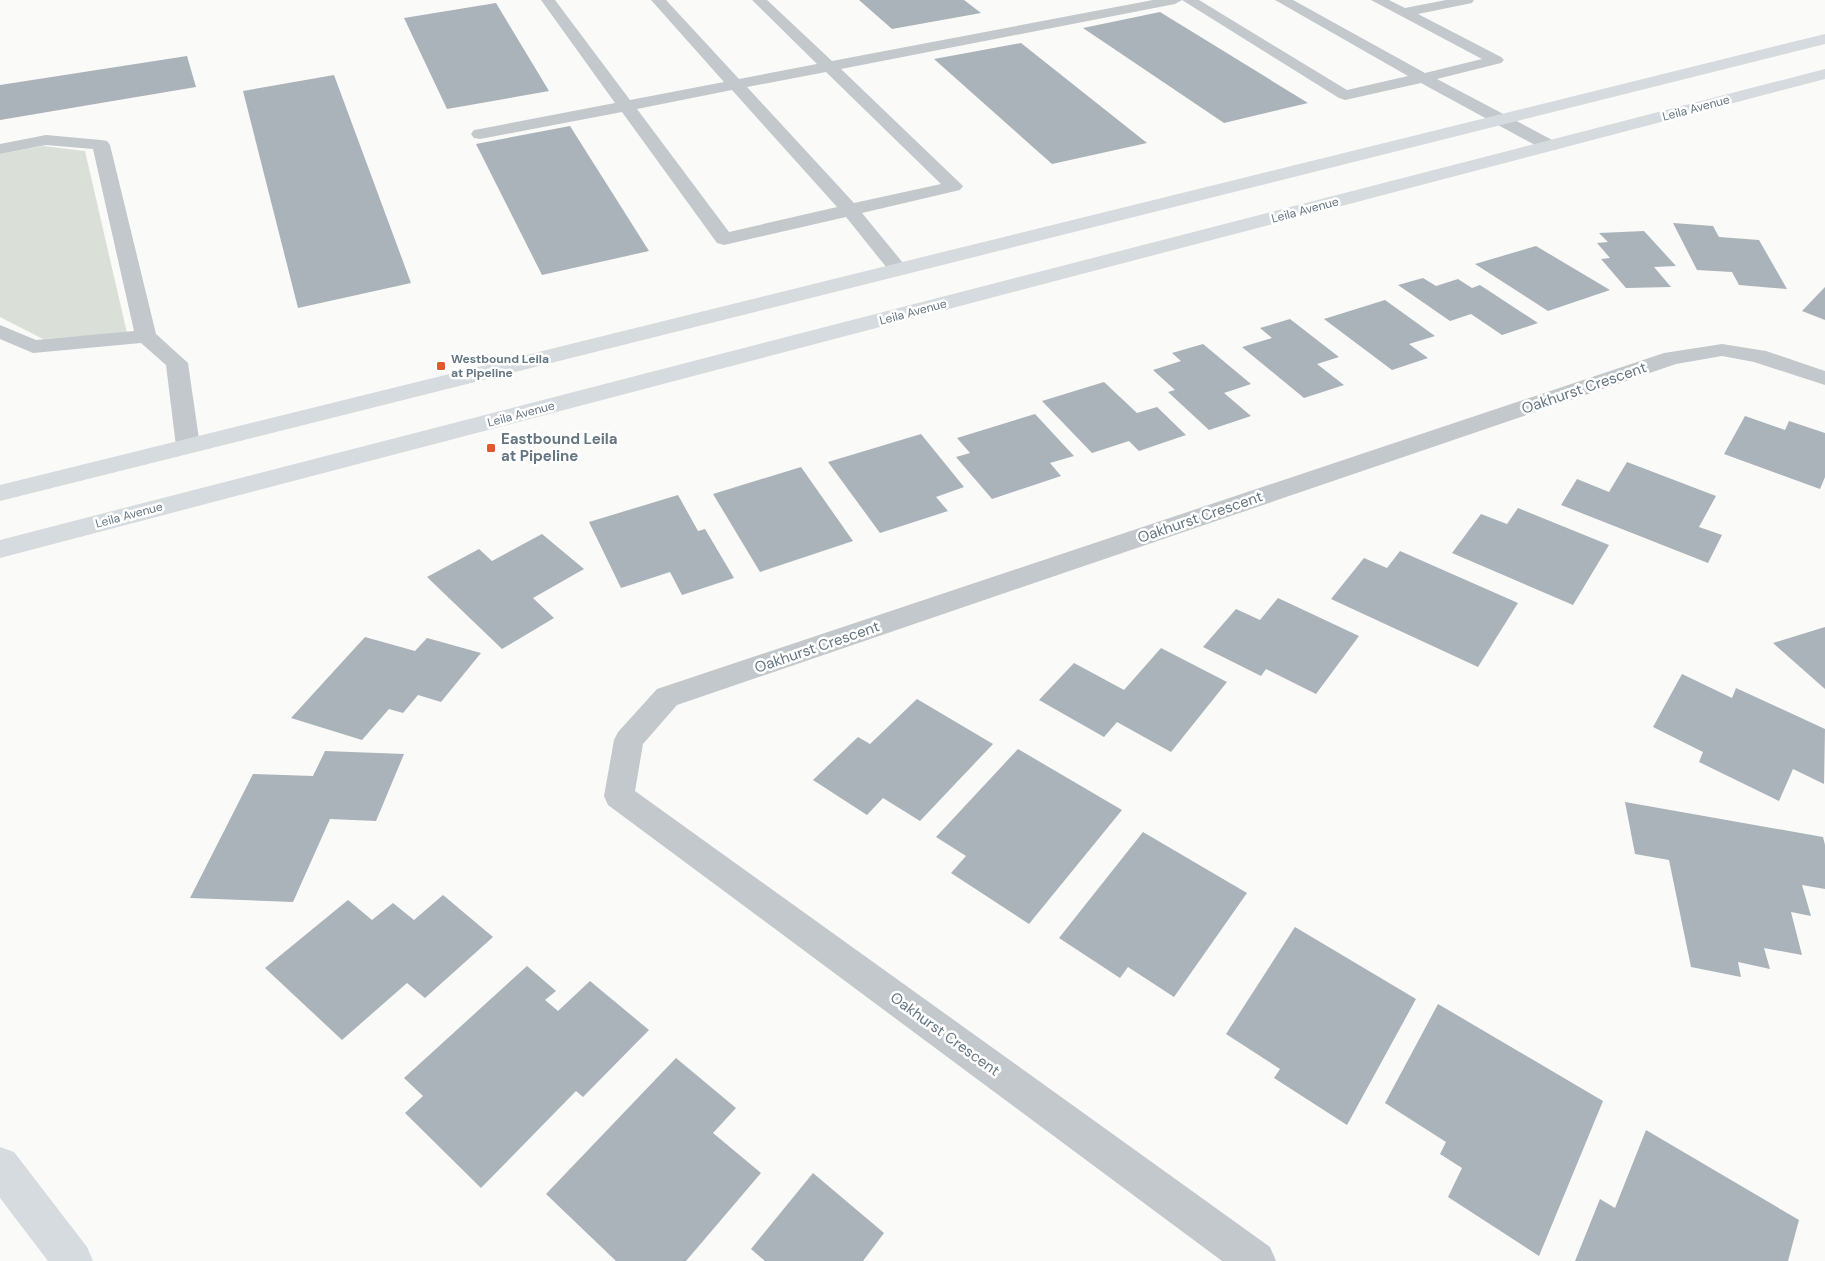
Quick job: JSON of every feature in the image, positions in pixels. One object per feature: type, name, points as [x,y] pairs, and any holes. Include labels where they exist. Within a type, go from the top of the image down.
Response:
[{"type":"street","points":[[548,0],[628,106],[724,239],[954,186],[759,0]]},
{"type":"street","points":[[658,0],[850,210],[898,269]]},
{"type":"street","points":[[480,134],[1175,0]]},
{"type":"street","points":[[1189,0],[1345,94],[1423,78],[1496,60],[1378,0]]},
{"type":"street","points":[[1282,0],[1550,146]]},
{"type":"street","points":[[1403,13],[1466,0]]},
{"type":"street","points":[[0,493],[1501,118],[1825,39]]},
{"type":"street","name":"Leila Avenue","points":[[0,549],[1825,74]]},
{"type":"street","points":[[0,149],[46,140],[101,145],[146,336],[176,363],[188,446]]},
{"type":"street","points":[[0,331],[33,348],[146,336]]},
{"type":"street","name":"Oakhurst Crescent","points":[[1256,1261],[619,796],[629,740],[668,697],[1672,358],[1722,350],[1758,356],[1825,378]]},
{"type":"street","points":[[0,1166],[73,1261]]},
{"type":"shaded area","points":[[43,146],[85,151],[127,333],[43,339],[0,317],[0,154]]},
{"type":"building","points":[[859,0],[964,0],[981,13],[892,29]]},
{"type":"building","points":[[496,3],[549,91],[447,109],[404,18]]},
{"type":"building","points":[[1160,12],[1308,103],[1224,123],[1083,28]]},
{"type":"building","points":[[1021,43],[1147,143],[1052,164],[934,59]]},
{"type":"building","points":[[187,56],[196,87],[0,120],[0,85]]},
{"type":"building","points":[[334,75],[411,283],[298,308],[243,91]]},
{"type":"building","points":[[570,126],[649,251],[542,275],[476,144]]},
{"type":"building","points":[[1673,223],[1713,226],[1719,237],[1759,240],[1787,289],[1739,285],[1732,272],[1697,270]]},
{"type":"building","points":[[1644,231],[1676,266],[1654,267],[1671,287],[1626,288],[1601,259],[1610,258],[1597,243],[1608,242],[1599,233]]},
{"type":"building","points":[[1536,246],[1610,290],[1548,311],[1475,264]]},
{"type":"building","points":[[1423,278],[1436,286],[1458,279],[1472,288],[1480,285],[1538,323],[1502,335],[1471,314],[1450,321],[1398,285]]},
{"type":"building","points":[[1825,287],[1825,320],[1802,311]]},
{"type":"building","points":[[1385,300],[1435,336],[1409,344],[1428,358],[1392,370],[1324,319]]},
{"type":"building","points":[[1290,319],[1339,357],[1317,364],[1344,385],[1304,398],[1242,347],[1272,338],[1260,328]]},
{"type":"building","points":[[1203,344],[1251,384],[1224,393],[1251,416],[1209,430],[1168,392],[1175,390],[1153,370],[1181,361],[1172,353]]},
{"type":"building","points":[[1104,382],[1137,413],[1157,407],[1186,435],[1139,451],[1129,441],[1092,453],[1042,401]]},
{"type":"building","points":[[1035,414],[1074,456],[1050,463],[1061,476],[992,499],[956,457],[970,453],[957,438]]},
{"type":"building","points":[[1745,416],[1785,430],[1789,421],[1825,433],[1825,477],[1820,489],[1724,454]]},
{"type":"building","points":[[921,434],[964,487],[936,497],[948,511],[880,533],[828,462]]},
{"type":"building","points":[[1627,462],[1716,496],[1699,527],[1722,535],[1708,563],[1561,505],[1577,479],[1609,492]]},
{"type":"building","points":[[801,467],[853,541],[760,572],[713,494]]},
{"type":"building","points":[[678,495],[698,531],[705,529],[734,578],[682,595],[670,572],[621,588],[589,522]]},
{"type":"building","points":[[1518,508],[1609,545],[1573,605],[1452,553],[1481,514],[1507,524]]},
{"type":"building","points":[[542,534],[584,569],[533,598],[554,618],[502,649],[427,577],[479,549],[492,561]]},
{"type":"building","points":[[1400,551],[1518,603],[1478,667],[1331,599],[1364,558],[1387,568]]},
{"type":"building","points":[[1278,598],[1359,636],[1316,694],[1266,669],[1261,676],[1203,647],[1236,609],[1260,620]]},
{"type":"building","points":[[1825,627],[1825,689],[1773,643]]},
{"type":"building","points":[[365,637],[415,651],[427,638],[481,653],[441,702],[418,695],[403,713],[389,709],[362,740],[291,718]]},
{"type":"building","points":[[1161,648],[1227,682],[1171,752],[1117,722],[1104,737],[1039,700],[1074,663],[1124,690]]},
{"type":"building","points":[[1682,674],[1732,698],[1736,688],[1825,729],[1824,784],[1793,769],[1779,801],[1699,762],[1703,752],[1653,727]]},
{"type":"building","points":[[917,699],[993,744],[920,821],[883,798],[867,815],[813,780],[858,737],[870,744]]},
{"type":"building","points":[[1018,749],[1122,810],[1029,924],[951,873],[966,856],[936,837]]},
{"type":"building","points":[[325,751],[404,754],[376,821],[330,819],[293,902],[190,898],[253,774],[313,776]]},
{"type":"building","points":[[1625,802],[1823,837],[1825,845],[1825,889],[1802,885],[1811,916],[1791,912],[1802,955],[1764,948],[1770,969],[1738,962],[1741,977],[1691,967],[1669,860],[1635,854]]},
{"type":"building","points":[[1143,832],[1247,893],[1174,997],[1128,967],[1120,978],[1059,938]]},
{"type":"building","points":[[443,895],[493,937],[425,998],[407,983],[342,1040],[265,968],[348,900],[372,920],[393,903],[414,920]]},
{"type":"building","points":[[1295,927],[1416,999],[1347,1125],[1274,1078],[1280,1069],[1226,1034]]},
{"type":"building","points":[[527,966],[556,991],[545,1000],[558,1011],[590,981],[649,1030],[583,1097],[576,1091],[481,1188],[405,1113],[423,1096],[404,1078]]},
{"type":"building","points":[[1438,1004],[1603,1101],[1539,1256],[1448,1197],[1462,1168],[1440,1154],[1446,1142],[1385,1103]]},
{"type":"building","points":[[676,1058],[736,1108],[713,1133],[761,1173],[686,1261],[616,1261],[546,1194]]},
{"type":"building","points":[[1646,1130],[1799,1220],[1788,1261],[1575,1261],[1600,1199],[1615,1208]]},
{"type":"building","points":[[813,1173],[884,1233],[863,1261],[765,1261],[751,1249]]},
{"type":"place","name":"Westbound Leila at Pipeline","points":[[441,366]]},
{"type":"place","name":"Eastbound Leila at Pipeline","points":[[491,448]]}]
